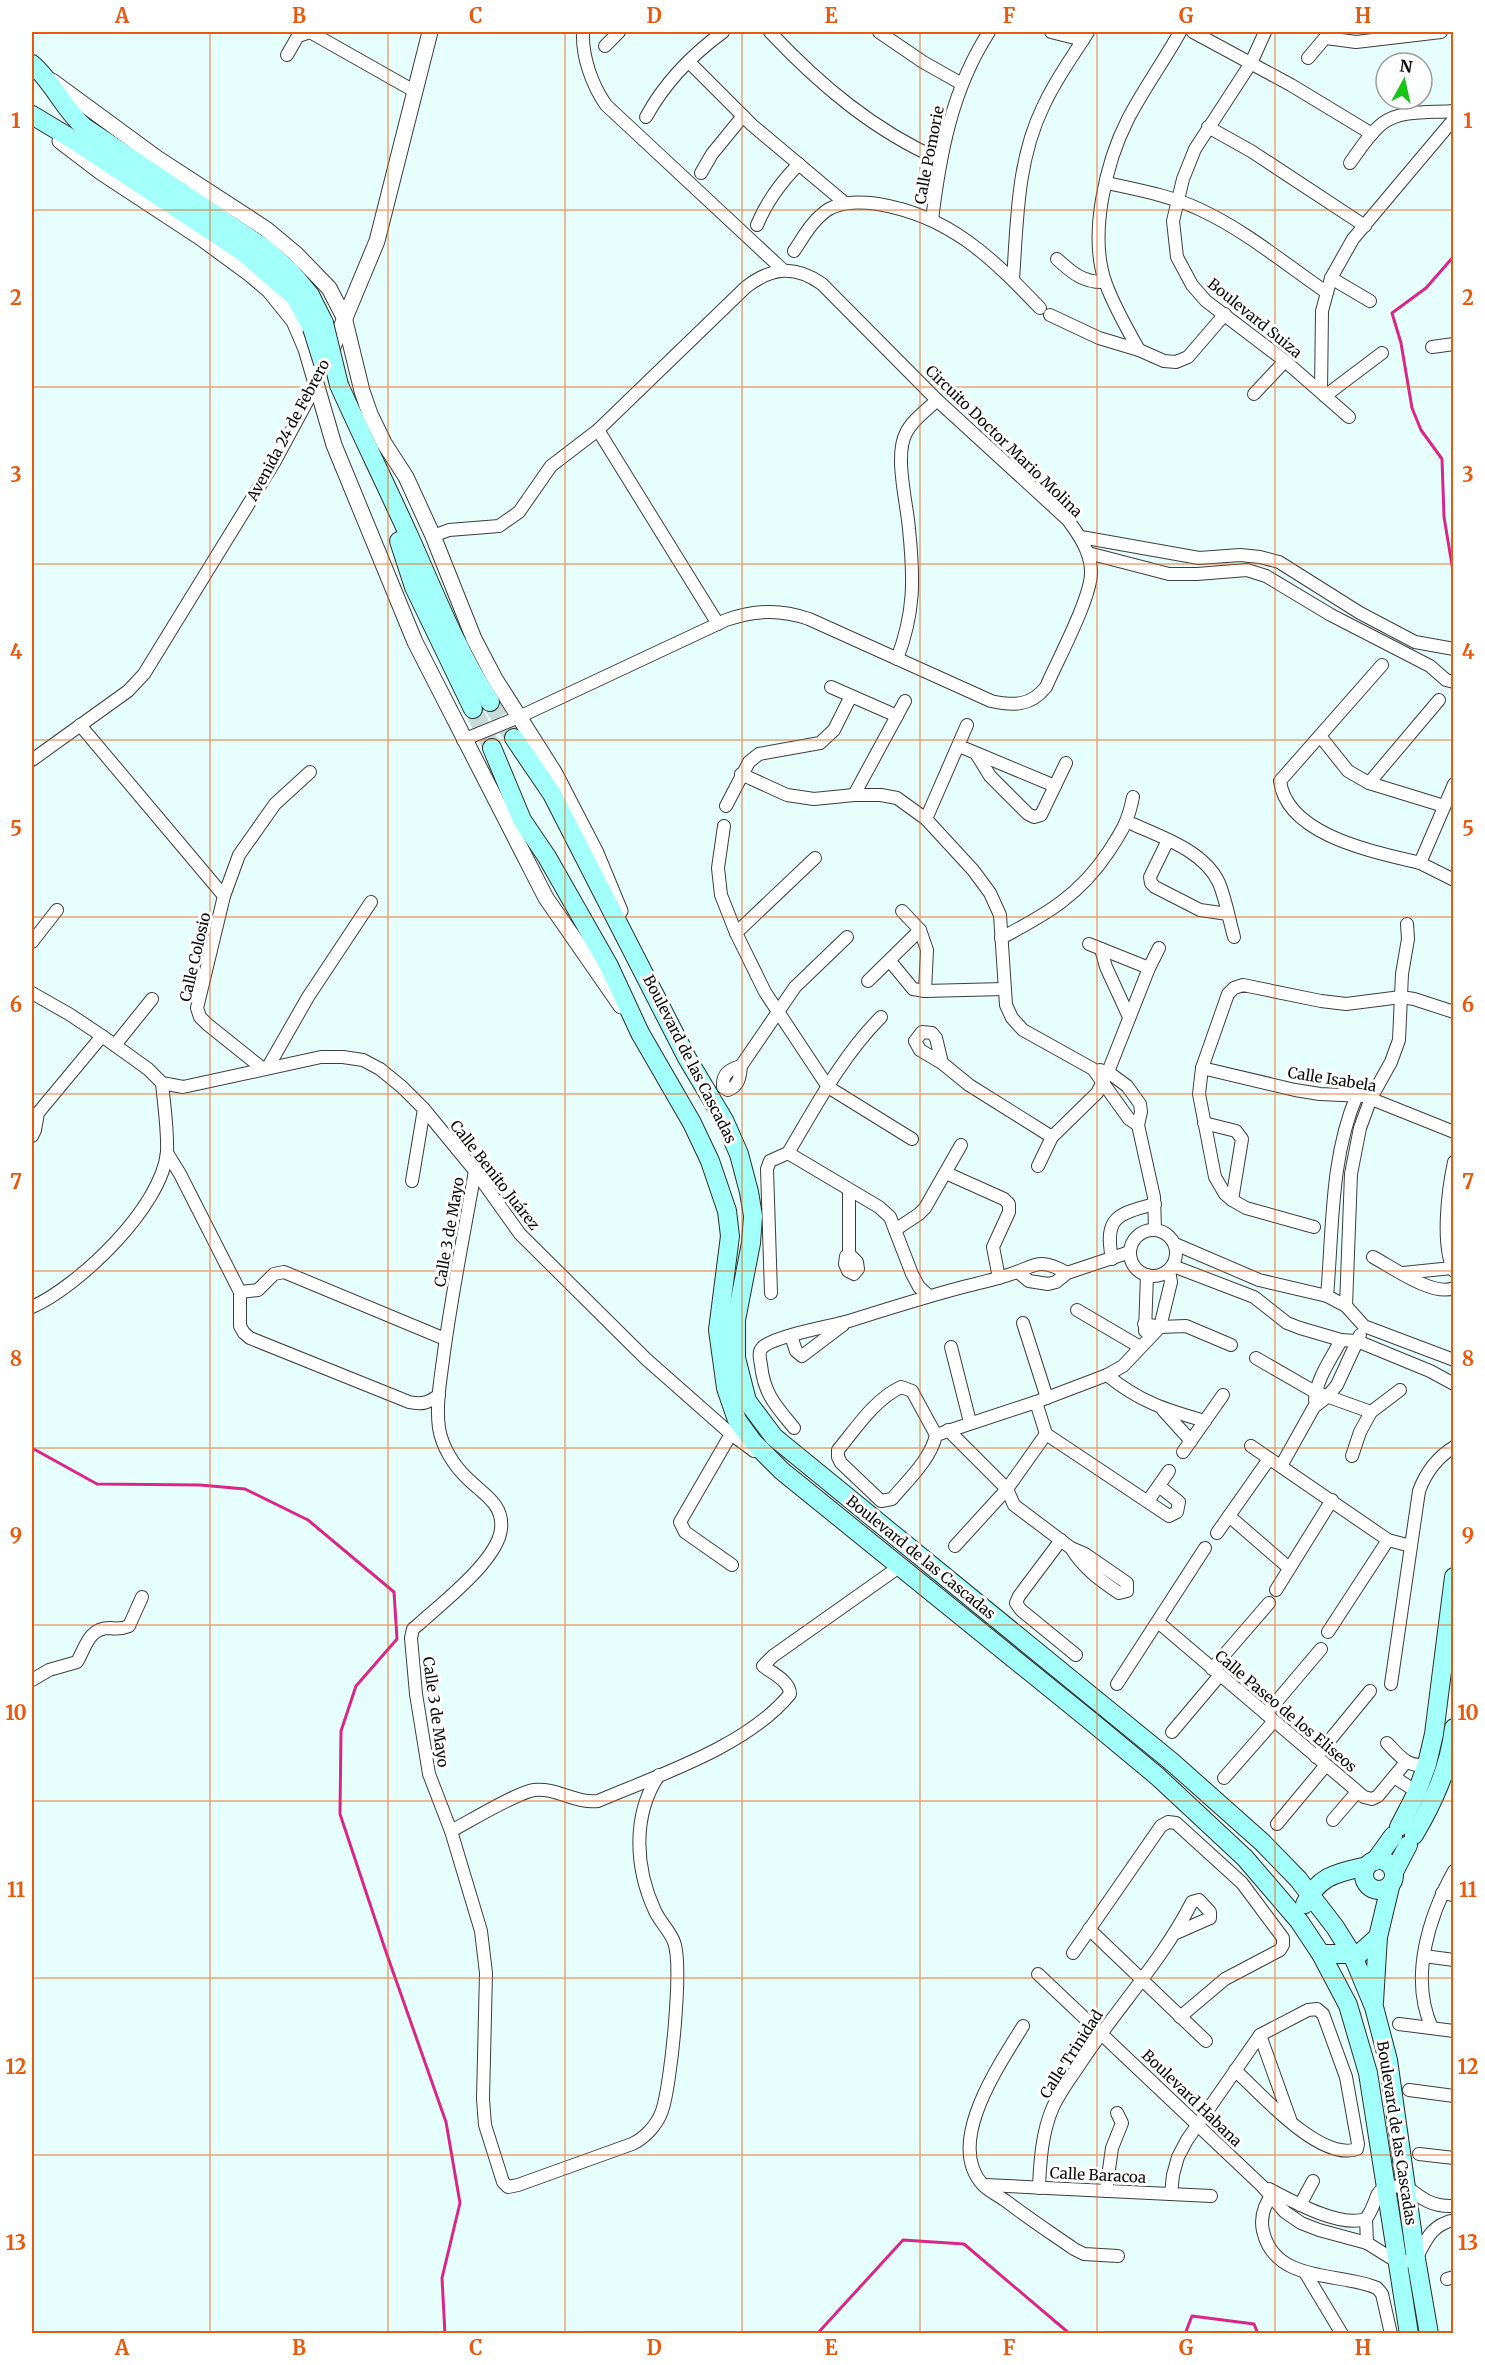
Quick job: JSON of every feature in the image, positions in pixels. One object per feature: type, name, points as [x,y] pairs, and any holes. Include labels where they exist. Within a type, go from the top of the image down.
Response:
[{"type":"main road","points":[[32,64],[46,76],[62,104],[84,127],[248,237],[277,259],[310,295],[318,325],[328,387],[399,542],[414,587],[481,705]]},
{"type":"main road","points":[[32,115],[243,252],[295,297],[318,325]]},
{"type":"main road","points":[[514,738],[552,794],[606,903],[649,980]]},
{"type":"main road","points":[[492,748],[522,820],[547,858],[609,966],[640,1033]]},
{"type":"main road","name":"Boulevard de las Cascadas","points":[[649,980],[687,1059],[724,1120],[739,1154],[749,1192],[753,1216],[751,1243],[736,1320],[735,1339],[740,1382],[747,1401],[758,1418],[774,1437],[1172,1762],[1262,1842],[1310,1893],[1352,1954],[1374,2007],[1388,2060],[1406,2186],[1409,2334]]},
{"type":"main road","name":"Boulevard de las Cascadas","points":[[640,1033],[692,1124],[721,1190],[727,1211],[730,1236],[718,1330],[726,1388],[737,1420],[753,1442],[782,1471],[1156,1776],[1245,1858],[1299,1921],[1321,1954],[1348,2005],[1356,2027],[1368,2073],[1386,2186],[1429,2334]]},
{"type":"main road","points":[[1374,2007],[1378,1937],[1403,1836],[1419,1802],[1427,1764],[1446,1704],[1454,1577]]},
{"type":"main road","points":[[1419,1802],[1450,1767],[1453,1738]]},
{"type":"main road","points":[[1156,1776],[1172,1762]]},
{"type":"main road","points":[[1392,1879],[1380,1891],[1371,1889],[1364,1881],[1371,1864],[1403,1836]]},
{"type":"main road","points":[[1299,1921],[1310,1893],[1318,1883],[1331,1875],[1371,1864],[1389,1863],[1392,1879]]},
{"type":"main road","points":[[1287,1868],[1331,1875]]},
{"type":"main road","points":[[1321,1954],[1359,1954],[1378,1937]]},
{"type":"street","points":[[287,55],[298,36],[310,32],[416,92]]},
{"type":"street","name":"Avenida 24 de Febrero","points":[[32,760],[128,691],[144,674],[275,461],[328,387],[344,317],[377,241],[430,32]]},
{"type":"street","points":[[433,536],[449,530],[499,526],[519,512],[551,466],[598,430],[746,287],[760,277],[782,269],[606,105],[597,91],[587,64],[583,32]]},
{"type":"street","points":[[605,46],[619,32]]},
{"type":"street","points":[[646,117],[663,90],[689,62],[723,32]]},
{"type":"street","points":[[770,32],[819,80],[860,114],[899,139],[941,160]]},
{"type":"street","points":[[879,32],[923,62],[962,84]]},
{"type":"street","name":"Calle Pomorie","points":[[932,220],[941,160],[954,104],[989,32]]},
{"type":"street","points":[[1012,280],[1025,157],[1042,108],[1086,36],[1051,32]]},
{"type":"street","points":[[1139,350],[1105,282],[1099,228],[1113,157],[1127,121],[1180,32]]},
{"type":"street","points":[[1193,32],[1372,134]]},
{"type":"street","name":"Boulevard Suiza","points":[[1265,32],[1251,63],[1195,149],[1177,201],[1173,221],[1174,241],[1180,264],[1192,285],[1206,301],[1285,361],[1349,417]]},
{"type":"street","points":[[1308,58],[1328,35],[1356,42],[1441,32]]},
{"type":"street","points":[[689,62],[743,116],[845,203]]},
{"type":"street","name":"Boulevard de las Cascadas","points":[[46,76],[157,158],[281,241],[329,288],[344,317],[370,414],[384,443],[406,477],[433,536],[474,639],[495,679],[554,772],[591,843],[649,980]]},
{"type":"street","points":[[1350,163],[1372,134],[1383,123],[1394,117],[1454,111]]},
{"type":"street","points":[[701,173],[712,154],[743,116]]},
{"type":"street","points":[[1323,394],[1321,325],[1326,292],[1331,278],[1353,239],[1454,119]]},
{"type":"street","name":"Boulevard de las Cascadas","points":[[32,120],[102,172],[213,246],[269,290],[294,321],[306,349],[328,387],[334,445],[415,642],[463,740],[546,898],[640,1033]]},
{"type":"street","points":[[1208,127],[1251,151],[1365,225]]},
{"type":"street","points":[[757,225],[770,198],[782,181],[799,164]]},
{"type":"street","points":[[1107,183],[1177,201],[1201,210],[1228,225],[1326,292]]},
{"type":"street","points":[[794,251],[820,217],[835,206],[855,202],[889,206],[932,220],[972,243],[1045,312],[1099,338],[1139,350],[1164,361],[1176,362],[1188,357],[1225,314]]},
{"type":"street","points":[[1057,259],[1082,279],[1094,283],[1105,282]]},
{"type":"street","name":"Circuito Doctor Mario Molina","points":[[463,740],[519,717],[718,624],[749,613],[772,611],[809,619],[992,702],[1018,704],[1028,702],[1046,687],[1084,601],[1091,571],[1088,553],[1080,537],[1068,520],[937,400],[822,284],[799,271],[782,269]]},
{"type":"street","points":[[1331,278],[1370,301]]},
{"type":"street","points":[[1432,347],[1454,344]]},
{"type":"street","points":[[1323,394],[1382,353]]},
{"type":"street","points":[[1254,394],[1285,361]]},
{"type":"street","points":[[897,659],[911,615],[913,600],[910,529],[903,476],[904,439],[911,426],[937,400]]},
{"type":"street","points":[[598,430],[718,624]]},
{"type":"street","points":[[1080,537],[1199,558],[1260,557],[1278,562],[1340,601],[1415,642],[1454,649]]},
{"type":"street","points":[[1121,562],[1126,546]]},
{"type":"street","points":[[1088,553],[1169,574],[1247,570],[1266,576],[1331,615],[1430,666],[1446,680],[1454,682]]},
{"type":"street","points":[[1331,615],[1340,601]]},
{"type":"street","points":[[1382,665],[1280,781],[1281,792],[1297,813],[1324,834],[1352,846],[1420,863],[1454,880]]},
{"type":"street","points":[[831,687],[897,716]]},
{"type":"street","points":[[726,806],[749,762],[759,754],[820,743],[834,730],[851,696]]},
{"type":"street","points":[[1369,783],[1439,700]]},
{"type":"street","points":[[854,795],[905,701]]},
{"type":"street","points":[[926,819],[967,725]]},
{"type":"street","points":[[80,726],[224,896]]},
{"type":"street","points":[[1320,736],[1348,771],[1369,783],[1444,806]]},
{"type":"street","points":[[959,746],[1055,786]]},
{"type":"street","points":[[977,755],[990,776],[1034,818],[1041,815],[1066,763]]},
{"type":"street","name":"Calle Colosio","points":[[265,1068],[207,1024],[200,1017],[197,1008],[224,896],[238,855],[275,804],[310,772]]},
{"type":"street","points":[[741,774],[788,795],[814,799],[854,795],[881,795],[897,798],[926,819],[973,870],[990,893],[1000,915],[1004,989],[1009,1012],[1023,1029],[1105,1077],[1127,1086],[1135,1094],[1141,1112],[1138,1125],[1155,1204],[1155,1229]]},
{"type":"street","points":[[1420,863],[1454,784]]},
{"type":"street","points":[[1001,938],[1055,908],[1077,891],[1095,872],[1128,822],[1134,797]]},
{"type":"street","points":[[1128,822],[1168,840],[1191,853],[1208,867],[1218,882],[1234,937]]},
{"type":"street","points":[[724,826],[718,868],[721,895],[736,933],[765,992],[828,1087],[912,1139]]},
{"type":"street","points":[[1168,840],[1150,877],[1155,887],[1200,910],[1228,914]]},
{"type":"street","points":[[736,933],[815,858]]},
{"type":"street","points":[[265,1068],[308,997],[371,902]]},
{"type":"street","points":[[32,942],[57,910]]},
{"type":"street","points":[[902,911],[920,930],[927,950],[926,991]]},
{"type":"street","points":[[1346,1306],[1351,1174],[1360,1128],[1371,1098],[1391,1062],[1399,1040],[1401,997],[1408,939],[1407,924]]},
{"type":"street","points":[[868,981],[920,930]]},
{"type":"street","points":[[741,1066],[795,987],[847,937]]},
{"type":"street","points":[[1129,1017],[1095,946],[1149,968]]},
{"type":"street","points":[[1038,1166],[1052,1137],[1097,1094],[1159,948]]},
{"type":"street","points":[[890,961],[913,988],[926,991],[1004,989]]},
{"type":"street","points":[[1314,1227],[1246,1208],[1232,1200],[1220,1187],[1215,1177],[1199,1094],[1202,1068],[1228,994],[1234,988],[1243,985],[1346,1004],[1401,997],[1454,1012]]},
{"type":"street","points":[[32,993],[102,1036],[148,1069],[162,1083],[167,1153],[158,1182],[127,1228],[76,1280],[50,1299],[32,1308]]},
{"type":"street","points":[[115,1045],[152,999]]},
{"type":"street","points":[[771,1293],[767,1169],[770,1161],[788,1153],[860,1037],[880,1017]]},
{"type":"street","points":[[32,1136],[38,1113],[102,1036]]},
{"type":"street","name":"Calle Benito Juárez","points":[[162,1083],[183,1087],[321,1057],[363,1060],[380,1069],[424,1109],[475,1171],[520,1234],[646,1359],[731,1434],[782,1471]]},
{"type":"street","points":[[942,1063],[969,1085],[1052,1137]]},
{"type":"street","name":"Calle Isabela","points":[[1202,1068],[1295,1090],[1371,1098],[1454,1132]]},
{"type":"street","points":[[1105,1077],[1123,1112],[1138,1125]]},
{"type":"street","points":[[1327,1296],[1334,1188],[1350,1112],[1357,1095],[1377,1086]]},
{"type":"street","points":[[412,1181],[424,1109]]},
{"type":"street","points":[[1204,1124],[1236,1131],[1241,1135],[1232,1200]]},
{"type":"street","points":[[896,1230],[919,1214],[961,1145]]},
{"type":"street","points":[[167,1153],[240,1292],[240,1326],[244,1333],[250,1338],[409,1402],[428,1403],[439,1395]]},
{"type":"street","points":[[788,1153],[879,1207],[890,1216],[912,1275],[919,1287],[929,1296]]},
{"type":"street","points":[[1403,1273],[1453,1270],[1449,1251],[1447,1209],[1454,1162]]},
{"type":"street","name":"Calle 3 de Mayo","points":[[451,1831],[429,1774],[416,1694],[411,1638],[413,1629],[472,1576],[494,1549],[501,1532],[502,1518],[496,1506],[467,1478],[444,1446],[439,1428],[439,1395],[445,1339],[475,1171]]},
{"type":"street","points":[[946,1173],[1004,1199],[1009,1204],[1009,1212],[993,1247],[999,1278]]},
{"type":"street","points":[[849,1190],[849,1254]]},
{"type":"street","points":[[1112,1259],[1108,1238],[1109,1227],[1118,1218],[1134,1210],[1155,1204]]},
{"type":"street","points":[[936,1435],[1041,1400],[1107,1375],[1123,1366],[1160,1327],[1171,1282],[1171,1268],[1177,1251],[1175,1244],[1167,1234],[1155,1229],[1143,1232],[1134,1240],[1130,1252],[1132,1262],[1138,1270],[1147,1275],[1162,1274],[1171,1268]]},
{"type":"street","points":[[1332,1239],[1349,1243]]},
{"type":"street","points":[[1175,1244],[1260,1280],[1327,1296],[1346,1306],[1364,1326],[1454,1360]]},
{"type":"street","points":[[1018,1272],[1029,1281],[1048,1284],[1063,1278],[1067,1273],[1130,1252]]},
{"type":"street","points":[[1372,1257],[1431,1287],[1448,1290],[1454,1288]]},
{"type":"street","points":[[794,1428],[767,1394],[760,1356],[761,1349],[765,1345],[929,1296],[999,1278],[1018,1272],[1030,1265],[1053,1266],[1067,1273]]},
{"type":"street","points":[[1171,1268],[1254,1297],[1287,1323],[1341,1340],[1357,1341],[1422,1367],[1454,1384]]},
{"type":"street","points":[[240,1292],[258,1290],[274,1274],[284,1272],[445,1339]]},
{"type":"street","points":[[1143,1344],[1147,1275]]},
{"type":"street","points":[[1254,1297],[1260,1280]]},
{"type":"street","points":[[1077,1310],[1143,1344]]},
{"type":"street","points":[[791,1336],[796,1351],[802,1356],[848,1321]]},
{"type":"street","points":[[955,1546],[1007,1489],[1046,1434],[1041,1400],[1023,1323]]},
{"type":"street","points":[[1144,1324],[1160,1327],[1186,1326],[1231,1345]]},
{"type":"street","points":[[1321,1395],[1337,1385],[1364,1326]]},
{"type":"street","points":[[1281,1466],[1321,1395],[1341,1340]]},
{"type":"street","points":[[951,1347],[970,1422]]},
{"type":"street","points":[[1256,1358],[1321,1395],[1371,1412]]},
{"type":"street","points":[[1107,1375],[1127,1392],[1162,1410],[1205,1421]]},
{"type":"street","points":[[901,1387],[912,1391],[936,1435],[934,1444],[927,1455],[892,1499],[886,1502],[881,1501],[841,1463],[838,1457],[838,1450],[878,1402],[888,1393],[901,1387]]},
{"type":"street","points":[[1352,1455],[1360,1432],[1371,1412],[1400,1390]]},
{"type":"street","points":[[1183,1452],[1223,1395]]},
{"type":"street","points":[[1162,1410],[1191,1441]]},
{"type":"street","points":[[948,1431],[1007,1489],[1014,1505],[1066,1544],[1019,1596],[1016,1603],[1021,1610],[1076,1655]]},
{"type":"street","points":[[731,1434],[680,1522],[685,1532],[732,1565]]},
{"type":"street","points":[[1046,1434],[1169,1516],[1178,1512],[1179,1502],[1159,1486]]},
{"type":"street","points":[[1251,1446],[1388,1540],[1411,1546]]},
{"type":"street","points":[[1391,1684],[1419,1491],[1424,1476],[1435,1461],[1454,1447]]},
{"type":"street","points":[[1217,1533],[1269,1459]]},
{"type":"street","points":[[1148,1501],[1169,1471]]},
{"type":"street","points":[[1276,1590],[1332,1500]]},
{"type":"street","points":[[1229,1516],[1289,1569]]},
{"type":"street","points":[[1328,1632],[1388,1540]]},
{"type":"street","points":[[1117,1684],[1205,1548]]},
{"type":"street","points":[[659,1775],[645,1799],[641,1817],[640,1867],[645,1889],[674,1942],[677,1960],[673,2037],[662,2112],[645,2138],[519,2185],[508,2187],[503,2182],[485,2126],[483,2100],[486,1973],[481,1931],[451,1831],[534,1790],[547,1791],[588,1803],[598,1801],[723,1747],[782,1704],[790,1694],[790,1688],[763,1666],[773,1656],[899,1567]]},
{"type":"street","points":[[32,1680],[49,1670],[77,1662],[88,1639],[99,1630],[121,1629],[129,1626],[142,1597]]},
{"type":"street","points":[[1172,1732],[1269,1603]]},
{"type":"street","name":"Calle Paseo de los Eliseos","points":[[1158,1622],[1364,1797],[1372,1799],[1378,1796],[1406,1762]]},
{"type":"street","points":[[1224,1778],[1321,1649]]},
{"type":"street","points":[[1276,1824],[1370,1691]]},
{"type":"street","points":[[1387,1743],[1406,1762],[1418,1766],[1427,1764]]},
{"type":"street","points":[[1394,1777],[1419,1802]]},
{"type":"street","points":[[1333,1820],[1357,1792]]},
{"type":"street","points":[[1073,1953],[1161,1826],[1168,1822],[1176,1823],[1242,1883],[1283,1938],[1280,1950],[1225,1979],[1180,2017]]},
{"type":"street","points":[[1432,2028],[1423,2002],[1424,1956],[1430,1924],[1448,1894],[1454,1870]]},
{"type":"street","points":[[1089,1929],[1206,2041]]},
{"type":"street","name":"Calle Trinidad","points":[[1039,2188],[1040,2157],[1053,2106],[1101,2032],[1143,1981],[1176,1933]]},
{"type":"street","points":[[1424,1956],[1454,1960]]},
{"type":"street","name":"Boulevard Habana","points":[[1038,1974],[1269,2191],[1285,2212],[1300,2223],[1368,2243],[1408,2261]]},
{"type":"street","points":[[1171,2194],[1178,2157],[1198,2125],[1235,2070],[1260,2035],[1308,2010],[1317,2009],[1323,2014],[1346,2077],[1357,2149],[1338,2150],[1307,2135],[1235,2070]]},
{"type":"street","points":[[1399,2024],[1454,2031]]},
{"type":"street","points":[[1023,2026],[987,2088],[976,2115],[970,2144],[970,2156],[974,2169],[983,2185],[1084,2254],[1118,2256]]},
{"type":"street","points":[[1260,2035],[1290,2120]]},
{"type":"street","points":[[1409,2090],[1452,2099]]},
{"type":"street","points":[[1106,2191],[1112,2148],[1122,2123],[1117,2113]]},
{"type":"street","points":[[1419,2154],[1454,2158]]},
{"type":"street","points":[[1300,2205],[1313,2181]]},
{"type":"street","name":"Calle Baracoa","points":[[983,2185],[1211,2196]]},
{"type":"street","points":[[1368,2243],[1365,2219],[1372,2210],[1377,2194],[1386,2186],[1406,2186],[1426,2203],[1454,2206]]},
{"type":"street","points":[[1013,2206],[1017,2187]]},
{"type":"street","points":[[1269,2191],[1262,2219],[1265,2237],[1272,2249],[1282,2259],[1306,2274],[1377,2288],[1382,2294],[1391,2334]]},
{"type":"street","name":"Boulevard Habana","points":[[1269,2191],[1338,2218],[1354,2221],[1365,2219]]},
{"type":"street","points":[[1408,2261],[1432,2230],[1454,2220]]},
{"type":"street","points":[[1306,2274],[1342,2334]]},
{"type":"waterway","points":[[1454,256],[1426,288],[1392,313],[1401,343],[1412,408],[1421,430],[1442,459],[1444,517],[1454,577]]},
{"type":"waterway","points":[[32,1448],[97,1484],[200,1485],[245,1489],[308,1520],[394,1592],[397,1639],[356,1686],[341,1731],[340,1814],[446,2122],[460,2203],[442,2278],[445,2334]]},
{"type":"waterway","points":[[817,2334],[903,2240],[964,2244],[1070,2334]]},
{"type":"waterway","points":[[1185,2334],[1192,2316],[1254,2324],[1258,2334]]},
{"type":"tunnel","points":[[490,702],[514,738]]},
{"type":"tunnel","points":[[473,709],[492,748]]}]
